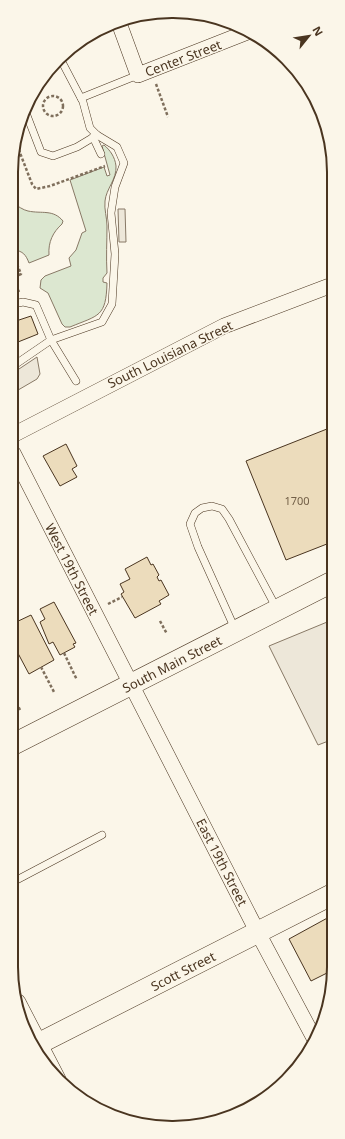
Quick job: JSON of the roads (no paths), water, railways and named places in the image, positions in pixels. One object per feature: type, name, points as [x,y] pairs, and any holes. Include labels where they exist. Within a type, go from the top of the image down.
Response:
[{"type":"main road","name":"South Main Street","points":[[18,742],[327,584]]},
{"type":"main road","name":"Scott Street","points":[[39,1044],[327,897]]},
{"type":"street","points":[[121,27],[145,73]]},
{"type":"street","name":"Center Street","points":[[145,73],[242,34]]},
{"type":"street","name":"South Louisiana Street","points":[[18,432],[224,326],[327,287]]},
{"type":"street","name":"West 19th Street","points":[[18,463],[131,685]]},
{"type":"street","name":"East 19th Street","points":[[131,685],[258,933],[312,1034]]},
{"type":"lane","points":[[63,63],[81,98],[90,128],[101,154]]},
{"type":"lane","points":[[81,98],[145,73]]},
{"type":"lane","points":[[28,118],[41,152],[53,156],[77,147],[94,136]]},
{"type":"lane","points":[[18,363],[51,340],[102,322],[112,304],[115,254],[111,213],[115,187],[124,163],[117,147],[94,136]]},
{"type":"lane","points":[[18,303],[23,302],[36,305],[51,340],[76,381]]},
{"type":"lane","points":[[236,630],[198,547],[190,524],[195,513],[202,508],[212,506],[222,509],[229,519],[277,609]]},
{"type":"lane","points":[[18,879],[102,835]]}]
